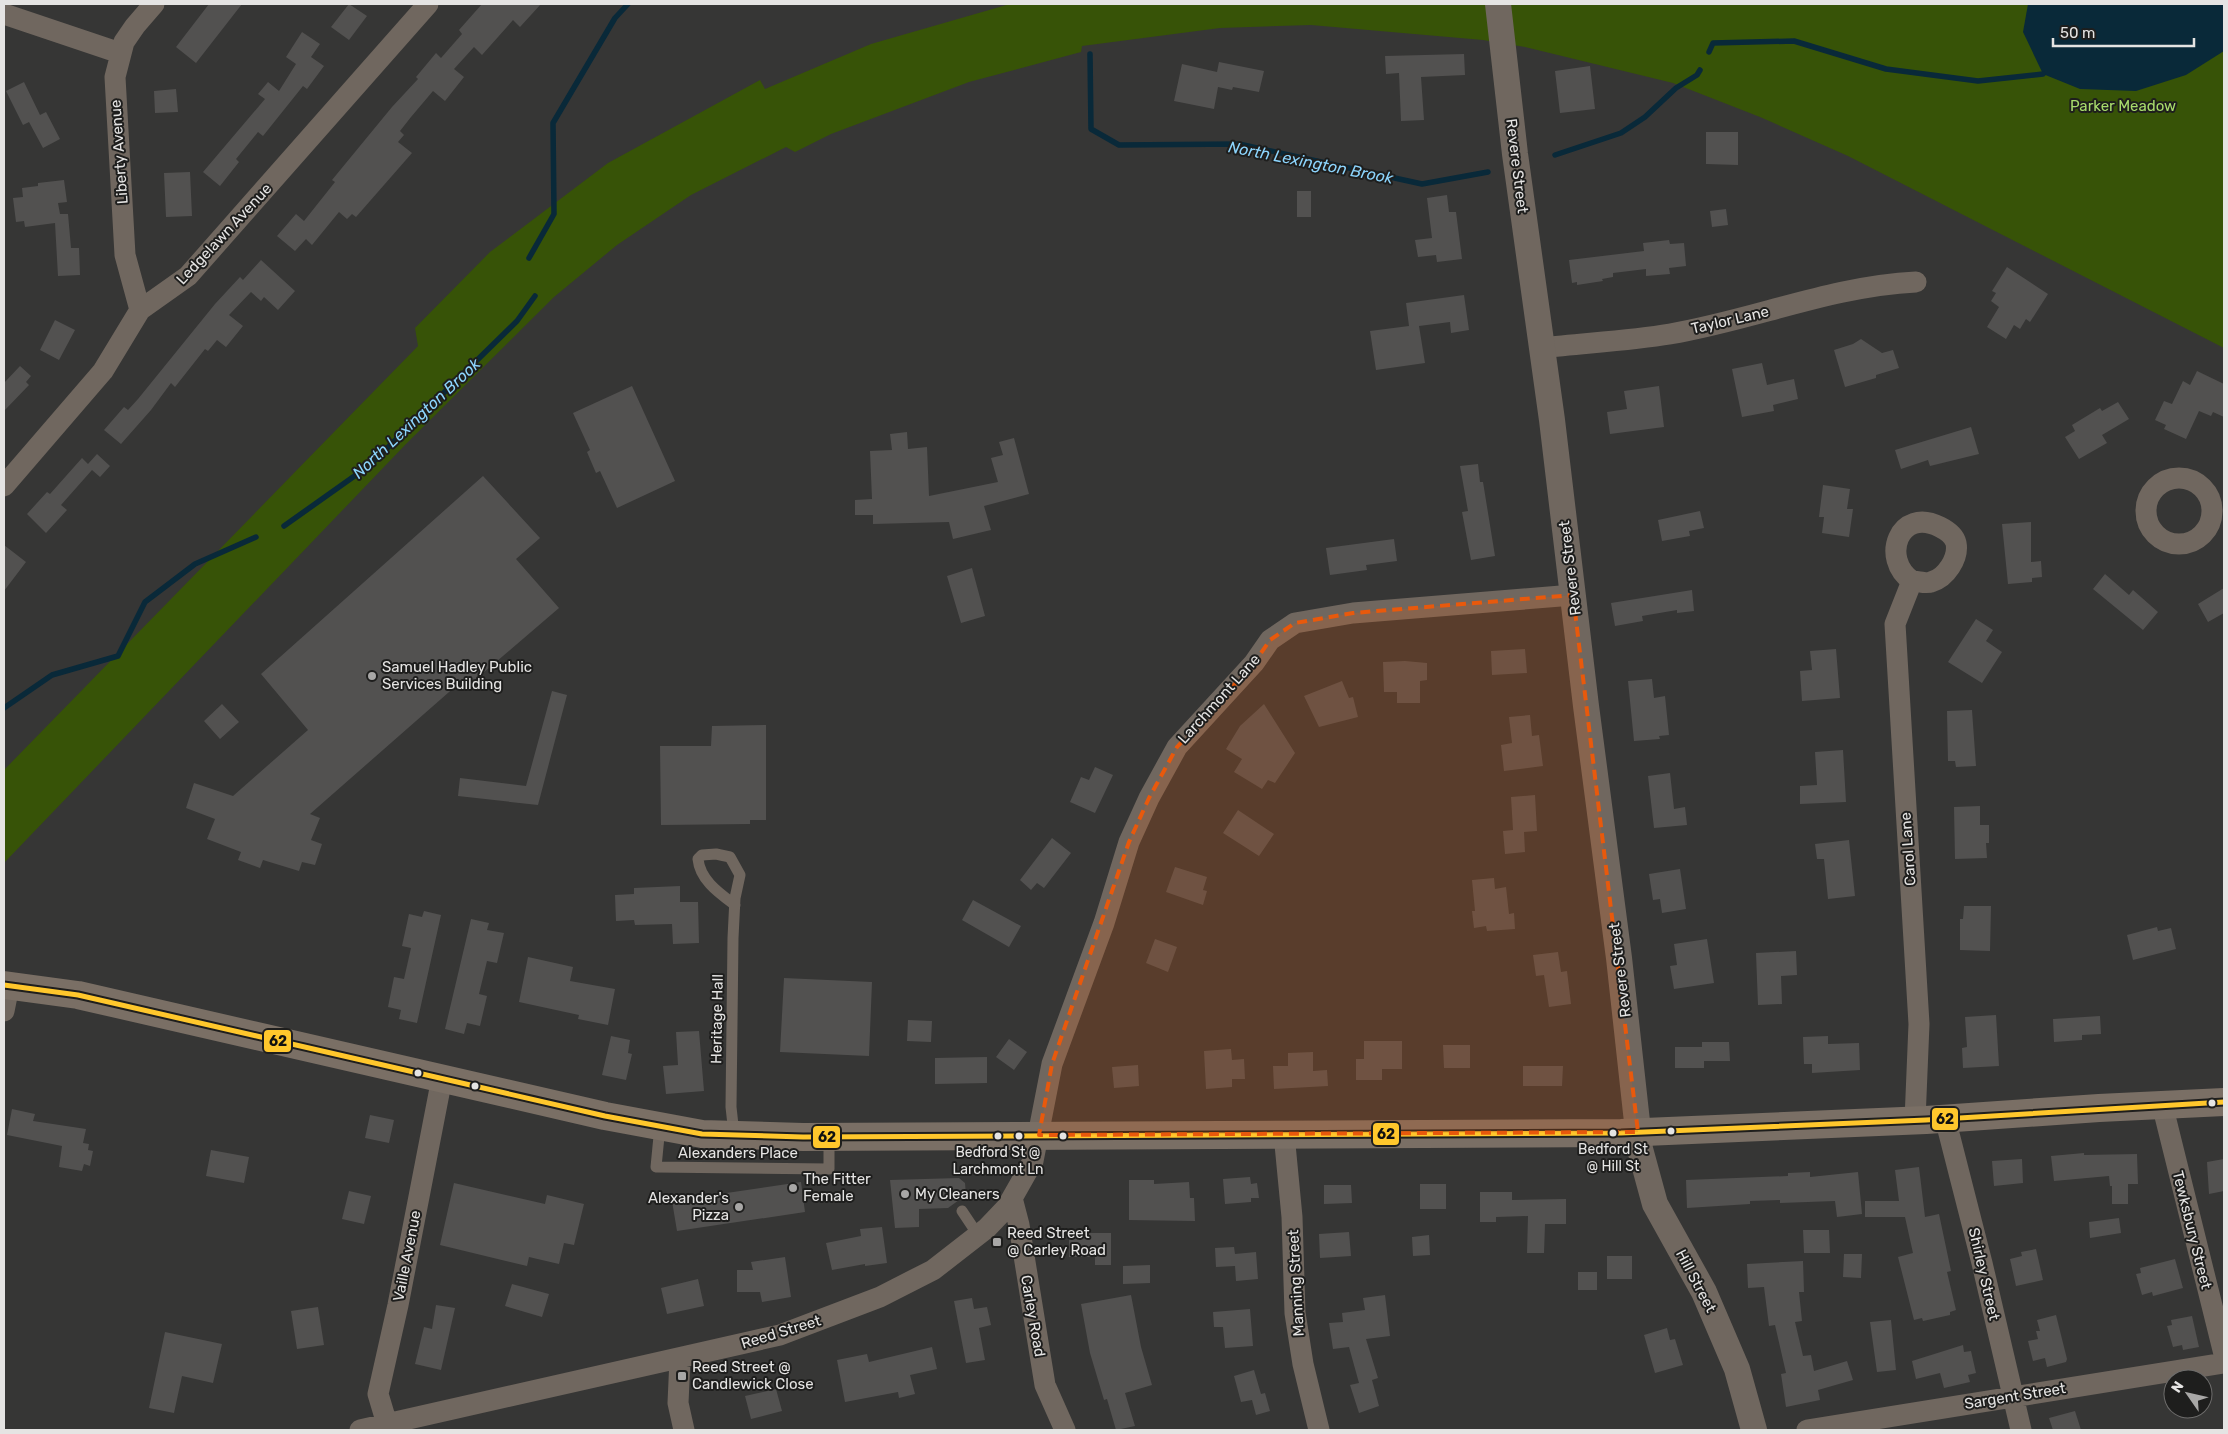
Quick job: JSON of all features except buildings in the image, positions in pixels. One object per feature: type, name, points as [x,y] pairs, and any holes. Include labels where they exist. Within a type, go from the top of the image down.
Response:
[{"type":"main road","points":[[5,994],[78,996],[605,1116],[702,1134],[829,1137],[1638,1132],[1916,1120],[2162,1104],[2224,1102]]},
{"type":"street","name":"Liberty Avenue","points":[[140,310],[126,255],[115,90],[120,53],[135,26],[154,4]]},
{"type":"street","name":"Ledgelawn Avenue","points":[[4,486],[103,371],[140,310],[188,276],[428,4]]},
{"type":"street","name":"Revere Street","points":[[1498,4],[1517,171],[1542,348],[1621,976],[1638,1132]]},
{"type":"street","points":[[4,14],[120,53]]},
{"type":"street","name":"Taylor Lane","points":[[1542,348],[1670,334],[1854,288],[1916,282]]},
{"type":"street","name":"Carol Lane","points":[[1912,581],[1895,624],[1919,1024],[1916,1120]]},
{"type":"street","name":"Larchmont Lane","points":[[1040,1135],[1052,1064],[1104,923],[1130,842],[1149,798],[1177,747],[1254,663],[1270,640],[1295,623],[1353,613],[1573,596]]},
{"type":"street","name":"Vaille Avenue","points":[[384,1427],[378,1394],[398,1305],[442,1078]]},
{"type":"street","name":"Tewksbury Street","points":[[2162,1104],[2224,1354]]},
{"type":"street","name":"Shirley Street","points":[[1944,1118],[1982,1263],[2021,1430]]},
{"type":"street","name":"Hill Street","points":[[1638,1132],[1655,1204],[1704,1292],[1736,1369],[1754,1430]]},
{"type":"street","name":"Manning Street","points":[[1284,1134],[1292,1217],[1294,1308],[1302,1364],[1318,1430]]},
{"type":"street","name":"Reed Street","points":[[360,1430],[384,1427],[780,1335],[865,1302],[933,1270],[978,1234],[1007,1207],[1033,1161],[1040,1135]]},
{"type":"street","name":"Carley Road","points":[[1012,1198],[1019,1225],[1045,1385],[1065,1430]]},
{"type":"street","points":[[680,1359],[678,1402],[684,1430]]},
{"type":"street","name":"Sargent Street","points":[[1807,1430],[2224,1363]]},
{"type":"lane","name":"Heritage Hall","points":[[734,1134],[731,1107],[735,905],[740,875],[730,857],[716,854],[702,855],[698,859],[699,871],[717,891],[735,905]]},
{"type":"lane","name":"Alexanders Place","points":[[660,1126],[656,1168],[829,1169],[829,1137]]},
{"type":"lane","points":[[962,1211],[978,1234]]},
{"type":"highlighted area","points":[[1573,595],[1638,1132],[1039,1135],[1052,1064],[1129,842],[1149,798],[1177,747],[1254,663],[1270,640],[1295,623],[1353,613]]},
{"type":"green space","name":"Parker Meadow","points":[[1010,4],[2224,4],[2224,348],[1848,156],[1760,117],[1673,83],[1525,47],[1483,40],[1311,25],[1220,28],[1082,46],[1081,52],[969,82],[831,134],[795,152],[786,147],[691,195],[617,245],[554,297],[406,444],[4,863],[4,770],[418,346],[415,328],[490,252],[608,163],[760,80],[765,89],[871,44]]},
{"type":"water","points":[[2028,4],[2224,4],[2224,51],[2186,75],[2136,91],[2080,89],[2043,74],[2023,32]]},
{"type":"waterway","name":"North Lexington Brook","points":[[529,258],[554,214],[553,123],[615,18],[628,4]]},
{"type":"waterway","name":"North Lexington Brook","points":[[1709,52],[1713,43],[1794,41],[1886,69],[1978,81],[2043,74]]},
{"type":"waterway","name":"North Lexington Brook","points":[[1090,54],[1091,129],[1119,145],[1239,144],[1422,184],[1488,172]]},
{"type":"waterway","name":"North Lexington Brook","points":[[1555,155],[1621,133],[1645,117],[1676,88],[1697,75],[1700,70]]},
{"type":"waterway","name":"North Lexington Brook","points":[[284,526],[370,465],[517,321],[535,296]]},
{"type":"waterway","name":"North Lexington Brook","points":[[4,708],[52,675],[118,656],[145,602],[195,564],[256,537]]},
{"type":"transit line","name":"62","points":[[4,985],[78,995],[605,1116],[702,1134],[803,1137],[1621,1133],[1926,1120],[2224,1102]]},
{"type":"place","name":"Samuel Hadley Public Services Building","points":[[372,676]]},
{"type":"place","name":"Bedford St @ Hill St","points":[[1613,1133]]},
{"type":"place","name":"Bedford St @ Larchmont Ln","points":[[998,1136]]},
{"type":"place","name":"The Fitter Female","points":[[793,1188]]},
{"type":"place","name":"My Cleaners","points":[[905,1194]]},
{"type":"place","name":"Alexander's Pizza","points":[[739,1207]]},
{"type":"place","name":"Reed Street @ Carley Road","points":[[997,1242]]},
{"type":"place","name":"Reed Street @ Candlewick Close","points":[[682,1376]]}]
